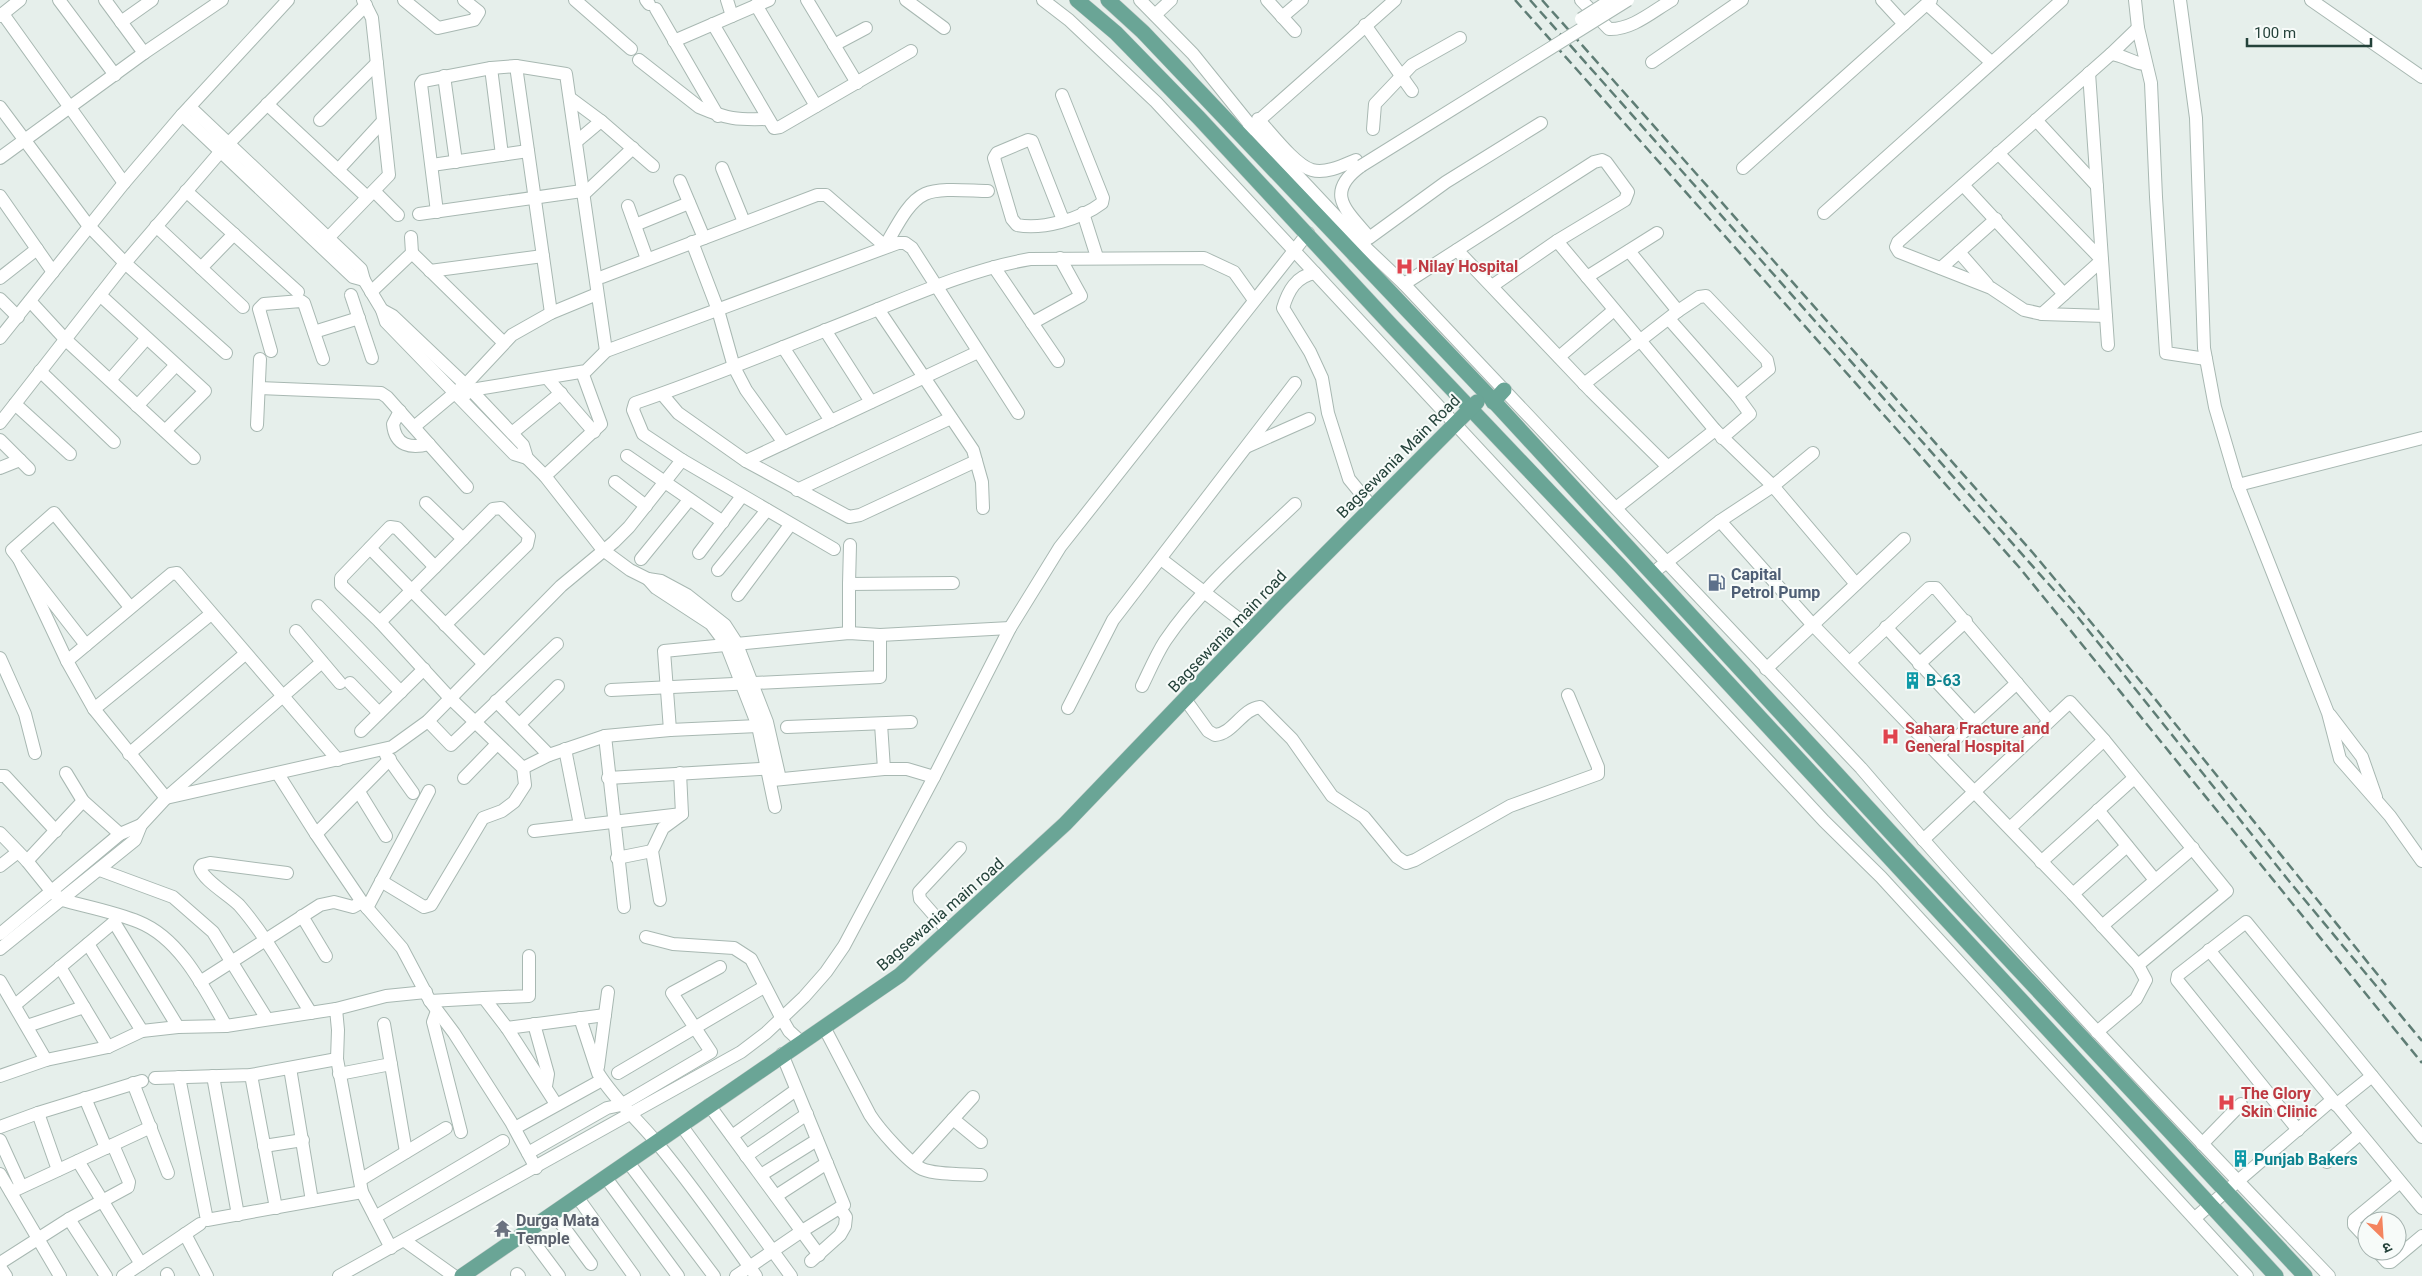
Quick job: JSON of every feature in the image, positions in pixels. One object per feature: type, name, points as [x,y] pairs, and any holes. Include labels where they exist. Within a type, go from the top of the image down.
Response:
[{"type":"main road","points":[[1077,0],[1152,69],[1308,234],[2276,1276]]},
{"type":"main road","points":[[1108,0],[1251,128],[1362,246],[1489,398],[2305,1276]]},
{"type":"main road","name":"Bagsewania Main Road","points":[[1335,544],[1457,424],[1470,408],[1504,390]]},
{"type":"main road","name":"Bagsewania main road","points":[[464,1275],[578,1198],[782,1054],[900,975],[1038,850],[1335,544]]},
{"type":"street","points":[[20,0],[1,15],[124,183]]},
{"type":"street","points":[[59,0],[115,75]]},
{"type":"street","points":[[105,0],[144,53]]},
{"type":"street","points":[[121,22],[152,0]]},
{"type":"street","points":[[0,158],[144,53],[222,0]]},
{"type":"street","points":[[0,338],[88,225],[274,5],[288,0]]},
{"type":"street","points":[[404,0],[438,28],[474,20],[479,12],[464,0]]},
{"type":"street","points":[[575,0],[631,49]]},
{"type":"street","points":[[727,0],[732,16]]},
{"type":"street","points":[[674,41],[769,0]]},
{"type":"street","points":[[807,0],[857,83]]},
{"type":"street","points":[[906,0],[944,28]]},
{"type":"street","points":[[1043,0],[1069,20],[1156,102],[1824,821],[1881,877],[2009,1019],[2247,1276]]},
{"type":"street","points":[[1140,0],[1193,54],[1251,128],[1313,170],[1332,169],[1358,163],[1628,0]]},
{"type":"street","points":[[1155,15],[1171,0]]},
{"type":"street","points":[[1267,0],[1295,31]]},
{"type":"street","points":[[1282,17],[1302,0]]},
{"type":"street","points":[[1251,128],[1395,0]]},
{"type":"street","points":[[1581,0],[1609,29],[1617,29],[1630,25],[1672,0]]},
{"type":"street","points":[[1611,0],[1358,163],[1341,186],[1340,196],[1362,246],[1404,284],[1861,768],[1923,840],[2097,1032],[2329,1276]]},
{"type":"street","points":[[1652,62],[1742,0]]},
{"type":"street","points":[[1882,0],[1904,24]]},
{"type":"street","points":[[1824,213],[1990,62],[2062,0]]},
{"type":"street","points":[[2135,0],[2145,64],[2152,83],[2156,197],[2166,353],[2206,359]]},
{"type":"street","points":[[2180,0],[2196,118],[2201,296],[2206,359],[2215,407],[2238,485],[2328,713],[2340,759],[2378,801],[2422,861]]},
{"type":"street","points":[[2311,0],[2422,77]]},
{"type":"street","points":[[1743,168],[1929,2],[1990,62]]},
{"type":"street","points":[[0,423],[125,263],[186,191],[225,147],[365,3],[372,18],[389,174],[328,237]]},
{"type":"street","points":[[651,5],[718,116]]},
{"type":"street","points":[[756,5],[816,106]]},
{"type":"street","points":[[712,24],[767,119],[776,128],[911,52]]},
{"type":"street","points":[[1365,25],[1412,91]]},
{"type":"street","points":[[834,45],[866,28]]},
{"type":"street","points":[[2106,316],[2042,314],[2024,310],[1991,288],[1899,252],[1896,245],[2138,28]]},
{"type":"street","points":[[1373,129],[1375,104],[1412,65],[1460,38]]},
{"type":"street","points":[[2111,54],[2128,57],[2139,64],[2145,64]]},
{"type":"street","points":[[639,60],[699,107],[718,116],[739,120],[767,119]]},
{"type":"street","points":[[320,120],[377,63]]},
{"type":"street","points":[[516,66],[551,312]]},
{"type":"street","points":[[437,212],[421,84],[426,79],[491,68],[516,66],[564,73],[568,78],[582,193],[606,351]]},
{"type":"street","points":[[491,68],[502,155]]},
{"type":"street","points":[[2089,73],[2108,345]]},
{"type":"street","points":[[444,76],[456,162]]},
{"type":"street","points":[[1062,95],[1103,198],[1100,205],[1064,220],[1043,227],[1024,226],[1014,223],[994,158],[995,154],[1028,140],[1032,141],[1064,220]]},
{"type":"street","points":[[570,98],[601,121],[653,166]]},
{"type":"street","points":[[267,104],[338,170],[398,215]]},
{"type":"street","points":[[0,108],[88,225],[125,263],[226,353]]},
{"type":"street","points":[[186,111],[328,237],[361,269],[364,280],[382,310],[393,316],[464,389],[524,445],[527,458]]},
{"type":"street","points":[[2036,120],[2097,186]]},
{"type":"street","points":[[338,170],[383,121]]},
{"type":"street","points":[[576,142],[601,121]]},
{"type":"street","points":[[1362,246],[1446,182],[1541,123]]},
{"type":"street","points":[[225,147],[353,277],[364,280]]},
{"type":"street","points":[[419,214],[582,193],[633,148]]},
{"type":"street","points":[[432,165],[528,151]]},
{"type":"street","points":[[1998,153],[2102,260]]},
{"type":"street","points":[[1404,284],[1594,162],[1602,160],[1606,162],[1628,192],[1625,200],[1557,242],[1492,286]]},
{"type":"street","points":[[722,168],[744,222]]},
{"type":"street","points":[[680,180],[689,203],[734,367],[746,390],[784,443]]},
{"type":"street","points":[[1964,184],[2064,294]]},
{"type":"street","points":[[186,191],[298,292]]},
{"type":"street","points":[[885,246],[911,206],[924,194],[934,192],[988,191]]},
{"type":"street","points":[[602,277],[822,194],[826,195],[885,246]]},
{"type":"street","points":[[0,196],[53,272]]},
{"type":"street","points":[[635,225],[689,203]]},
{"type":"street","points":[[628,206],[648,259]]},
{"type":"street","points":[[1083,212],[1097,257]]},
{"type":"street","points":[[1941,268],[1996,219]]},
{"type":"street","points":[[156,226],[243,307]]},
{"type":"street","points":[[1587,277],[1657,233]]},
{"type":"street","points":[[201,268],[234,234]]},
{"type":"street","points":[[340,1276],[536,1168],[786,1025],[844,946],[934,777],[1010,628],[1060,547],[1254,300],[1295,253],[1308,234]]},
{"type":"street","points":[[411,237],[412,254],[503,342]]},
{"type":"street","points":[[1557,242],[1718,434],[1773,486],[1856,584]]},
{"type":"street","points":[[464,389],[548,379],[582,372],[606,351],[885,246],[898,243],[909,245],[1018,413]]},
{"type":"street","points":[[0,278],[37,249]]},
{"type":"street","points":[[1457,250],[1584,384],[1668,467]]},
{"type":"street","points":[[1616,508],[1668,467],[1750,414],[1673,315],[1629,251]]},
{"type":"street","points":[[1959,252],[1991,288]]},
{"type":"street","points":[[372,358],[353,300],[372,294],[412,254]]},
{"type":"street","points":[[430,271],[543,256]]},
{"type":"street","points":[[834,549],[790,525],[682,460],[643,434],[633,410],[635,403],[734,367],[936,287],[994,267],[1030,258],[1204,258],[1234,272],[1254,300]]},
{"type":"street","points":[[1032,323],[1081,296],[1060,258]]},
{"type":"street","points":[[2042,314],[2102,260]]},
{"type":"street","points":[[994,267],[1058,361]]},
{"type":"street","points":[[1312,269],[1297,280],[1287,295],[1283,308],[1310,352],[1322,378],[1328,414],[1349,479],[1372,507]]},
{"type":"street","points":[[414,427],[464,389],[503,342],[519,330],[551,312],[597,294]]},
{"type":"street","points":[[100,295],[205,391],[165,431]]},
{"type":"street","points":[[1584,384],[1639,339],[1699,297],[1706,296],[1767,360],[1769,369],[1737,396]]},
{"type":"street","points":[[30,301],[66,339],[194,458]]},
{"type":"street","points":[[271,352],[259,312],[264,304],[302,301],[323,359]]},
{"type":"street","points":[[2,304],[18,317]]},
{"type":"street","points":[[878,309],[973,450],[982,482],[983,508]]},
{"type":"street","points":[[1559,357],[1614,310]]},
{"type":"street","points":[[314,332],[359,318]]},
{"type":"street","points":[[825,330],[871,402]]},
{"type":"street","points":[[110,380],[146,339]]},
{"type":"street","points":[[783,347],[831,421]]},
{"type":"street","points":[[746,461],[978,352]]},
{"type":"street","points":[[257,425],[260,359]]},
{"type":"street","points":[[464,389],[584,362],[593,364]]},
{"type":"street","points":[[137,406],[176,365]]},
{"type":"street","points":[[40,371],[114,442]]},
{"type":"street","points":[[545,476],[600,427],[601,418],[582,372]]},
{"type":"street","points":[[548,379],[594,432]]},
{"type":"street","points":[[1068,708],[1113,620],[1295,383]]},
{"type":"street","points":[[259,388],[376,391],[387,397],[467,487]]},
{"type":"street","points":[[464,389],[514,454],[527,458],[545,476],[604,550],[624,566],[648,578],[656,588],[711,624],[731,643],[771,735],[775,807]]},
{"type":"street","points":[[512,433],[560,394]]},
{"type":"street","points":[[662,394],[678,413],[746,461],[844,516],[855,517],[976,460]]},
{"type":"street","points":[[15,404],[70,454]]},
{"type":"street","points":[[400,411],[392,424],[397,438],[410,447],[429,444]]},
{"type":"street","points":[[797,490],[951,418]]},
{"type":"street","points":[[1246,447],[1309,419]]},
{"type":"street","points":[[2238,485],[2422,438]]},
{"type":"street","points":[[0,440],[25,464],[0,468]]},
{"type":"street","points":[[1651,574],[1720,521],[1773,486],[1813,453]]},
{"type":"street","points":[[627,456],[723,522]]},
{"type":"street","points":[[166,798],[392,747],[428,721],[449,697],[561,586],[629,528],[682,460]]},
{"type":"street","points":[[615,482],[646,506]]},
{"type":"street","points":[[699,553],[742,496]]},
{"type":"street","points":[[641,559],[689,500]]},
{"type":"street","points":[[426,503],[463,540]]},
{"type":"street","points":[[1142,686],[1164,642],[1204,593],[1295,504]]},
{"type":"street","points":[[380,622],[463,540],[498,508],[501,508],[529,536],[529,541],[445,625]]},
{"type":"street","points":[[718,570],[767,510]]},
{"type":"street","points":[[86,644],[12,550],[54,513],[130,607]]},
{"type":"street","points":[[1720,521],[1812,624],[2010,828],[2138,965],[2146,980],[2136,999],[2097,1032]]},
{"type":"street","points":[[738,594],[790,525]]},
{"type":"street","points":[[379,885],[424,907],[431,905],[483,818],[502,811],[520,796],[525,784],[523,768],[449,697],[380,622],[341,585],[341,578],[390,527],[397,528],[435,567]]},
{"type":"street","points":[[1766,669],[1904,539]]},
{"type":"street","points":[[850,545],[850,633]]},
{"type":"street","points":[[370,548],[483,663]]},
{"type":"street","points":[[1160,559],[1252,629]]},
{"type":"street","points":[[19,560],[67,661],[94,709],[166,798]]},
{"type":"street","points":[[67,661],[130,607],[172,574],[177,573],[338,760]]},
{"type":"street","points":[[849,584],[953,583]]},
{"type":"street","points":[[1850,662],[1929,588],[1936,588],[2049,721]]},
{"type":"street","points":[[318,606],[401,692]]},
{"type":"street","points":[[94,709],[211,614]]},
{"type":"street","points":[[1919,664],[1966,621]]},
{"type":"street","points":[[1886,627],[1974,722]]},
{"type":"street","points":[[670,730],[664,651],[731,643],[850,633],[880,635],[1010,628]]},
{"type":"street","points":[[296,631],[322,662],[379,713]]},
{"type":"street","points":[[611,690],[880,677],[880,635]]},
{"type":"street","points":[[428,721],[452,745],[557,644]]},
{"type":"street","points":[[130,754],[245,654]]},
{"type":"street","points":[[1,662],[25,714],[35,753]]},
{"type":"street","points":[[0,950],[135,840],[146,820],[166,798],[322,662]]},
{"type":"street","points":[[361,731],[424,669]]},
{"type":"street","points":[[747,683],[758,726],[774,774]]},
{"type":"street","points":[[1939,754],[2017,683]]},
{"type":"street","points":[[520,724],[558,686]]},
{"type":"street","points":[[1185,699],[1208,731],[1215,735],[1223,734],[1253,709],[1263,708],[1271,720],[1292,739],[1332,796],[1364,817],[1397,857],[1406,863],[1415,860],[1519,802],[1598,774],[1598,767],[1568,695]]},
{"type":"street","points":[[496,701],[549,755]]},
{"type":"street","points":[[1923,840],[2070,702],[2104,740],[2228,891],[2138,965]]},
{"type":"street","points":[[2328,713],[2362,758],[2378,801]]},
{"type":"street","points":[[788,727],[911,722]]},
{"type":"street","points":[[882,724],[884,769]]},
{"type":"street","points":[[523,768],[549,755],[605,736],[670,730],[758,726]]},
{"type":"street","points":[[605,736],[608,778],[624,907]]},
{"type":"street","points":[[2010,828],[2104,740]]},
{"type":"street","points":[[464,778],[497,744]]},
{"type":"street","points":[[565,749],[580,826]]},
{"type":"street","points":[[380,750],[390,759],[413,793]]},
{"type":"street","points":[[316,834],[390,759]]},
{"type":"street","points":[[608,778],[680,773],[774,774],[884,769],[907,769],[934,777]]},
{"type":"street","points":[[66,773],[83,801],[120,834]]},
{"type":"street","points":[[680,773],[682,814]]},
{"type":"street","points":[[278,774],[352,887],[402,948],[431,1001],[454,1033],[514,1128],[536,1168]]},
{"type":"street","points":[[0,776],[5,776],[56,831]]},
{"type":"street","points":[[2041,862],[2134,778]]},
{"type":"street","points":[[200,982],[325,903],[334,902],[352,907],[364,903],[379,885],[429,791]]},
{"type":"street","points":[[358,792],[386,836]]},
{"type":"street","points":[[0,866],[23,856],[56,831],[83,801]]},
{"type":"street","points":[[2098,810],[2155,880]]},
{"type":"street","points":[[534,831],[682,814]]},
{"type":"street","points":[[660,900],[652,851],[663,828],[682,814]]},
{"type":"street","points":[[0,934],[120,834],[146,820]]},
{"type":"street","points":[[0,833],[23,856],[52,892],[62,900],[117,919],[142,923],[166,940],[184,957],[226,1026]]},
{"type":"street","points":[[2073,894],[2127,846]]},
{"type":"street","points":[[948,932],[920,899],[919,892],[960,848]]},
{"type":"street","points":[[2102,926],[2193,848]]},
{"type":"street","points":[[617,858],[652,851]]},
{"type":"street","points":[[287,872],[210,864],[202,865],[200,868],[204,876],[239,906],[266,941],[311,1013]]},
{"type":"street","points":[[100,870],[173,897],[213,932],[267,1019]]},
{"type":"street","points":[[302,916],[326,956]]},
{"type":"street","points":[[15,1005],[117,919]]},
{"type":"street","points":[[117,919],[178,1027]]},
{"type":"street","points":[[2298,1130],[2177,980],[2178,975],[2244,922],[2248,923],[2422,1137]]},
{"type":"street","points":[[646,937],[673,944],[734,948],[751,959],[764,987],[786,1025],[801,1042]]},
{"type":"street","points":[[88,944],[142,1031]]},
{"type":"street","points":[[2209,950],[2422,1208]]},
{"type":"street","points":[[2,1070],[108,1046],[142,1031],[178,1027],[226,1026],[336,1009],[386,996],[431,1001],[529,996],[529,956]]},
{"type":"street","points":[[60,967],[108,1046]]},
{"type":"street","points":[[528,1153],[607,1108],[621,1105],[711,1052],[672,993],[720,967]]},
{"type":"street","points":[[0,980],[46,1060]]},
{"type":"street","points":[[618,1072],[764,987]]},
{"type":"street","points":[[600,1076],[608,992]]},
{"type":"street","points":[[484,998],[507,1028],[556,1104]]},
{"type":"street","points":[[431,1001],[433,1022],[461,1132]]},
{"type":"street","points":[[28,1026],[84,1007]]},
{"type":"street","points":[[336,1009],[339,1074],[361,1186],[391,1248]]},
{"type":"street","points":[[507,1028],[605,1015]]},
{"type":"street","points":[[580,1018],[600,1076],[621,1105],[657,1143],[753,1272]]},
{"type":"street","points":[[384,1024],[406,1152]]},
{"type":"street","points":[[534,1024],[548,1074],[546,1086]]},
{"type":"street","points":[[824,1027],[870,1115],[879,1128],[914,1162],[929,1171],[981,1175]]},
{"type":"street","points":[[438,1039],[454,1033]]},
{"type":"street","points":[[736,1276],[753,1272],[774,1251],[802,1230],[844,1205],[782,1054]]},
{"type":"street","points":[[155,1078],[251,1075],[337,1059]]},
{"type":"street","points":[[339,1074],[391,1064]]},
{"type":"street","points":[[290,1068],[312,1201]]},
{"type":"street","points":[[251,1075],[276,1208]]},
{"type":"street","points":[[213,1076],[238,1215]]},
{"type":"street","points":[[514,1128],[600,1076]]},
{"type":"street","points":[[2195,1218],[2298,1130],[2372,1076]]},
{"type":"street","points":[[179,1078],[206,1218],[210,1220],[312,1201],[361,1186],[406,1152],[446,1128]]},
{"type":"street","points":[[0,1127],[137,1082],[168,1173]]},
{"type":"street","points":[[732,1136],[796,1090]]},
{"type":"street","points":[[914,1162],[974,1097]]},
{"type":"street","points":[[0,1263],[69,1219],[129,1185],[85,1098]]},
{"type":"street","points":[[2202,1144],[2241,1104]]},
{"type":"street","points":[[709,1105],[802,1230],[815,1258],[840,1235],[845,1226],[846,1217],[840,1208]]},
{"type":"street","points":[[38,1113],[58,1170]]},
{"type":"street","points":[[746,1156],[807,1114]]},
{"type":"street","points":[[953,1120],[981,1142]]},
{"type":"street","points":[[681,1125],[791,1276]]},
{"type":"street","points":[[16,1189],[151,1127]]},
{"type":"street","points":[[2328,1162],[2360,1134]]},
{"type":"street","points":[[0,1140],[16,1189],[37,1240],[60,1276]]},
{"type":"street","points":[[264,1146],[302,1140]]},
{"type":"street","points":[[761,1175],[817,1140]]},
{"type":"street","points":[[375,1217],[503,1141]]},
{"type":"street","points":[[78,1161],[100,1201],[141,1264]]},
{"type":"street","points":[[628,1162],[714,1276]]},
{"type":"street","points":[[776,1196],[827,1163]]},
{"type":"street","points":[[0,1174],[16,1189]]},
{"type":"street","points":[[606,1178],[678,1276]]},
{"type":"street","points":[[2365,1211],[2400,1182]]},
{"type":"street","points":[[578,1198],[632,1275]]},
{"type":"street","points":[[554,1214],[591,1264]]},
{"type":"street","points":[[2357,1218],[2354,1220],[2354,1225],[2357,1228]]},
{"type":"street","points":[[69,1219],[106,1276]]},
{"type":"street","points":[[123,1276],[200,1224]]},
{"type":"street","points":[[527,1233],[559,1276]]},
{"type":"street","points":[[185,1234],[207,1276]]},
{"type":"street","points":[[2407,1249],[2422,1236]]},
{"type":"street","points":[[405,1240],[464,1275]]},
{"type":"street","points":[[0,1267],[6,1276]]},
{"type":"railway","points":[[1515,0],[2019,567],[2422,1063]]},
{"type":"railway","points":[[1530,0],[2076,615],[2289,881],[2422,1041]]},
{"type":"railway","points":[[1542,0],[2033,553],[2151,694],[2386,985]]},
{"type":"place","name":"Nilay Hospital","points":[[1404,266]]},
{"type":"place","name":"Capital Petrol Pump","points":[[1717,583]]},
{"type":"place","name":"B-63","points":[[1912,680]]},
{"type":"place","name":"Sahara Fracture and General Hospital","points":[[1891,737]]},
{"type":"place","name":"The Glory Skin Clinic","points":[[2227,1102]]},
{"type":"place","name":"Punjab Bakers","points":[[2240,1159]]},
{"type":"place","name":"Durga Mata Temple","points":[[502,1229]]}]
